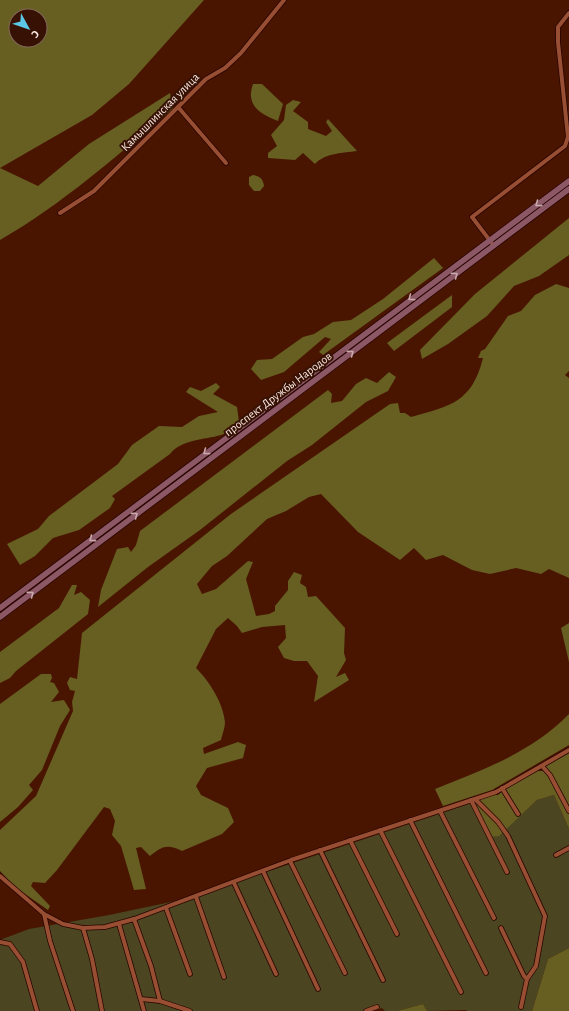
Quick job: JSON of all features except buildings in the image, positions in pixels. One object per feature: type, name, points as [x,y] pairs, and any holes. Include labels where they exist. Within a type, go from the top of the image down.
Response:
[{"type":"main road","name":"проспект Дружбы Народов","points":[[0,608],[569,181]]},
{"type":"main road","name":"проспект Дружбы Народов","points":[[0,617],[569,189]]},
{"type":"street","name":"Камышлинская улица","points":[[60,213],[94,191],[206,79],[226,68],[241,53],[284,0]]},
{"type":"street","points":[[494,246],[472,217],[565,146],[568,137],[558,42],[558,26],[569,13]]},
{"type":"street","points":[[178,107],[226,163]]},
{"type":"street","points":[[0,876],[44,914],[64,924],[83,928],[105,927],[119,924],[196,897],[320,850],[502,788],[569,750]]},
{"type":"street","points":[[542,766],[550,775],[569,811]]},
{"type":"street","points":[[502,788],[518,814]]},
{"type":"street","points":[[473,799],[507,872]]},
{"type":"street","points":[[473,799],[498,822],[508,836],[545,916],[536,966],[528,979],[521,1007]]},
{"type":"street","points":[[440,810],[494,918]]},
{"type":"street","points":[[410,820],[486,973]]},
{"type":"street","points":[[380,830],[461,992]]},
{"type":"street","points":[[350,840],[397,934]]},
{"type":"street","points":[[556,855],[569,848]]},
{"type":"street","points":[[320,850],[384,980]]},
{"type":"street","points":[[290,861],[345,973]]},
{"type":"street","points":[[263,871],[318,989]]},
{"type":"street","points":[[234,882],[276,974]]},
{"type":"street","points":[[196,897],[224,977]]},
{"type":"street","points":[[166,908],[190,974]]},
{"type":"street","points":[[44,914],[50,941],[73,1011]]},
{"type":"street","points":[[134,919],[151,966],[160,1001]]},
{"type":"street","points":[[119,924],[144,1011]]},
{"type":"street","points":[[83,928],[92,959],[102,1011]]},
{"type":"street","points":[[501,928],[524,976],[528,979]]},
{"type":"street","points":[[0,942],[10,944],[23,962],[37,1011]]},
{"type":"street","points":[[141,999],[160,1001],[190,1011]]},
{"type":"street","points":[[366,1011],[377,1007]]},
{"type":"shaded area","points":[[0,0],[204,0],[129,84],[92,115],[0,168]]},
{"type":"shaded area","points":[[253,84],[262,84],[283,104],[278,121],[261,112],[253,104],[251,92]]},
{"type":"shaded area","points":[[170,93],[173,109],[68,195],[46,211],[0,240],[0,168],[38,186],[89,144]]},
{"type":"shaded area","points":[[293,100],[301,102],[293,111],[308,122],[308,129],[326,136],[332,131],[326,122],[328,119],[357,151],[329,156],[319,160],[315,164],[303,153],[295,160],[268,158],[268,153],[277,146],[271,135],[284,120],[286,105]]},
{"type":"shaded area","points":[[253,175],[258,176],[263,181],[264,186],[260,191],[254,191],[249,185],[249,177]]},
{"type":"shaded area","points":[[569,218],[569,255],[539,276],[514,286],[487,316],[448,344],[422,359],[420,350],[475,294]]},
{"type":"shaded area","points":[[434,258],[443,268],[323,355],[319,352],[331,339],[325,337],[284,372],[261,380],[251,369],[257,360],[272,359],[303,337],[314,334],[333,322],[351,320],[383,299]]},
{"type":"shaded area","points":[[556,284],[569,288],[569,371],[565,375],[569,378],[569,578],[549,569],[541,574],[516,568],[490,574],[472,570],[443,555],[426,560],[414,548],[400,560],[358,532],[321,494],[309,497],[286,511],[267,519],[227,556],[212,566],[197,584],[202,594],[216,589],[248,561],[253,562],[246,579],[256,616],[269,614],[275,611],[275,606],[288,590],[288,581],[294,572],[302,575],[300,583],[306,587],[308,597],[316,596],[345,628],[344,653],[346,660],[336,677],[345,673],[349,680],[314,702],[318,676],[307,661],[294,661],[284,658],[278,647],[286,638],[285,625],[262,627],[242,633],[228,618],[216,629],[196,668],[215,692],[224,714],[225,722],[221,740],[203,748],[204,754],[238,742],[246,745],[243,758],[207,768],[196,786],[201,795],[228,808],[234,822],[222,834],[182,851],[172,847],[165,847],[150,856],[141,847],[136,848],[146,889],[134,890],[121,846],[112,835],[115,821],[110,809],[104,807],[57,870],[45,883],[33,882],[31,886],[50,906],[48,910],[15,887],[0,871],[0,830],[36,796],[73,711],[72,702],[75,691],[70,690],[67,683],[70,677],[77,679],[82,633],[231,514],[390,404],[398,403],[400,413],[405,413],[411,417],[438,409],[458,400],[473,384],[483,358],[478,358],[481,351],[485,349],[508,316],[521,311],[535,295]]},
{"type":"shaded area","points":[[452,295],[452,307],[394,351],[387,343]]},
{"type":"shaded area","points":[[389,372],[396,377],[388,391],[366,402],[312,445],[287,461],[200,530],[148,567],[98,607],[101,590],[117,549],[128,547],[131,552],[136,545],[140,531],[328,390],[332,394],[331,403],[342,401],[356,384],[366,378],[377,383]]},
{"type":"shaded area","points":[[216,383],[220,387],[213,394],[237,407],[239,422],[224,434],[181,445],[112,496],[115,499],[110,508],[79,530],[53,538],[35,556],[20,565],[7,544],[38,529],[49,516],[118,464],[132,445],[159,426],[182,427],[199,416],[218,412],[186,392],[190,387],[201,391]]},
{"type":"shaded area","points":[[72,585],[77,585],[74,595],[81,592],[90,600],[88,614],[16,671],[10,678],[0,683],[0,652],[59,608]]},
{"type":"shaded area","points":[[569,623],[569,662],[561,628]]},
{"type":"shaded area","points":[[41,674],[51,674],[52,678],[50,682],[54,683],[59,692],[51,702],[64,700],[70,710],[60,726],[42,770],[29,785],[33,790],[18,807],[0,822],[0,704]]},
{"type":"shaded area","points":[[569,714],[569,745],[492,790],[443,806],[435,789],[506,759],[539,739]]},
{"type":"shaded area","points":[[569,753],[569,829],[554,795],[537,800],[499,836],[488,837],[472,803],[492,795],[498,795],[506,788],[537,771],[543,771],[545,766]]},
{"type":"shaded area","points":[[554,795],[569,829],[569,948],[548,959],[532,1011],[427,1011],[423,1004],[397,1011],[385,1011],[382,1008],[373,1011],[0,1011],[0,940],[29,929],[109,915],[185,899],[472,803],[519,817],[537,800]]},
{"type":"shaded area","points":[[569,948],[569,1011],[532,1011],[548,959]]},
{"type":"shaded area","points":[[423,1004],[427,1011],[397,1011]]}]
